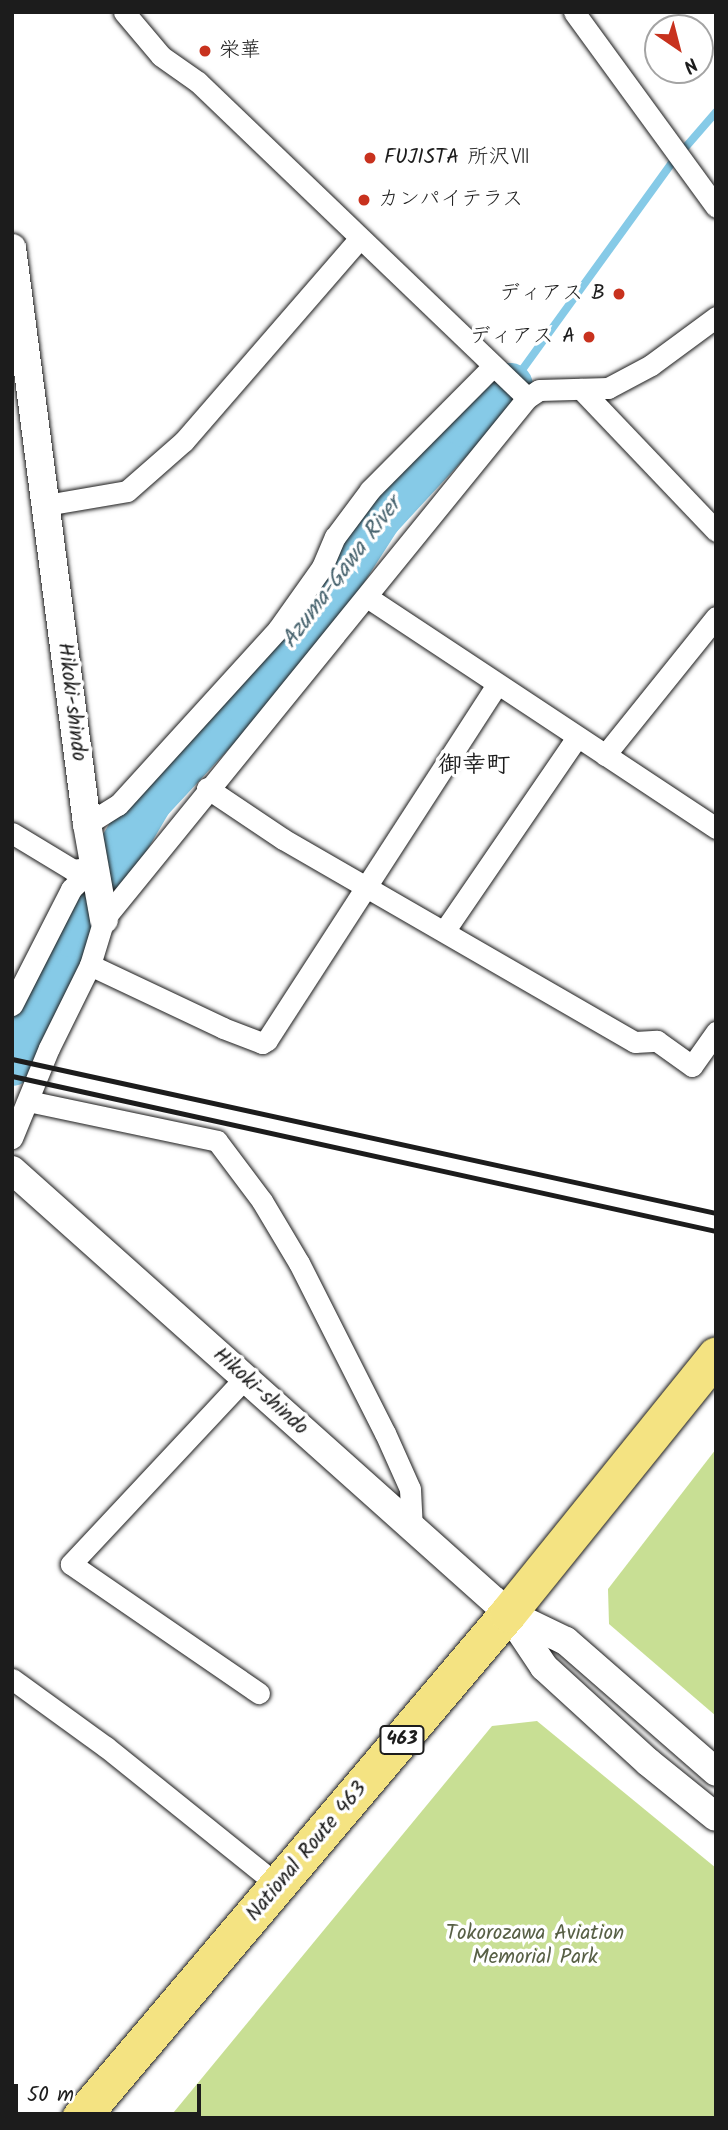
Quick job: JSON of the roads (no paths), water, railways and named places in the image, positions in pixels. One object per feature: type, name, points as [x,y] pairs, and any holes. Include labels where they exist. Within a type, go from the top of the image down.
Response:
[{"type":"highway","name":"National Route 463","points":[[80,2118],[508,1614],[716,1355]]},
{"type":"street","points":[[124,12],[162,56],[198,82],[524,396]]},
{"type":"street","points":[[574,12],[716,207]]},
{"type":"street","points":[[46,505],[127,491],[184,441],[359,239]]},
{"type":"street","name":"Hikoki-shindo","points":[[12,248],[87,824],[103,916],[90,965],[12,1138]]},
{"type":"street","points":[[103,916],[367,597],[524,396],[539,390],[608,388],[651,365],[716,317]]},
{"type":"street","points":[[87,824],[118,804],[278,629],[322,567],[335,537],[370,490],[498,371]]},
{"type":"street","points":[[581,389],[716,531]]},
{"type":"street","points":[[367,597],[496,686],[716,828]]},
{"type":"street","points":[[605,755],[716,617]]},
{"type":"street","points":[[90,965],[262,1043],[496,686]]},
{"type":"street","points":[[445,930],[577,737]]},
{"type":"street","points":[[207,788],[365,885],[635,1042],[657,1041],[692,1066],[716,1032]]},
{"type":"street","points":[[12,833],[74,870],[94,870]]},
{"type":"street","points":[[12,1005],[71,889],[94,870]]},
{"type":"street","points":[[28,1101],[217,1141],[262,1201],[299,1263],[385,1433],[410,1489],[412,1530]]},
{"type":"street","name":"Hikoki-shindo","points":[[12,1170],[508,1614]]},
{"type":"street","points":[[245,1378],[71,1564],[259,1693]]},
{"type":"street","points":[[508,1614],[566,1641],[716,1772]]},
{"type":"street","points":[[508,1614],[544,1667],[648,1762],[716,1817]]},
{"type":"street","points":[[12,1679],[106,1746],[279,1886]]},
{"type":"waterway","name":"Azuma-Gawa River","points":[[514,381],[671,164],[716,112]]},
{"type":"waterway","name":"Azuma-Gawa River","points":[[12,1063],[71,934],[150,800],[243,700],[328,596],[379,517],[465,424],[510,386]]},
{"type":"railway","points":[[12,1059],[716,1213]]},
{"type":"railway","points":[[12,1076],[716,1231]]},
{"type":"place","name":"栄華","points":[[205,51]]},
{"type":"place","name":"FUJISTA 所沢Ⅶ","points":[[370,158]]},
{"type":"place","name":"カンパイテラス","points":[[364,200]]},
{"type":"place","name":"ディアス B","points":[[619,294]]},
{"type":"place","name":"ディアス A","points":[[589,337]]},
{"type":"district","name":"御幸町","points":[[474,766]]},
{"type":"park label","name":"Tokorozawa Aviation Memorial Park","points":[[535,1946]]}]
